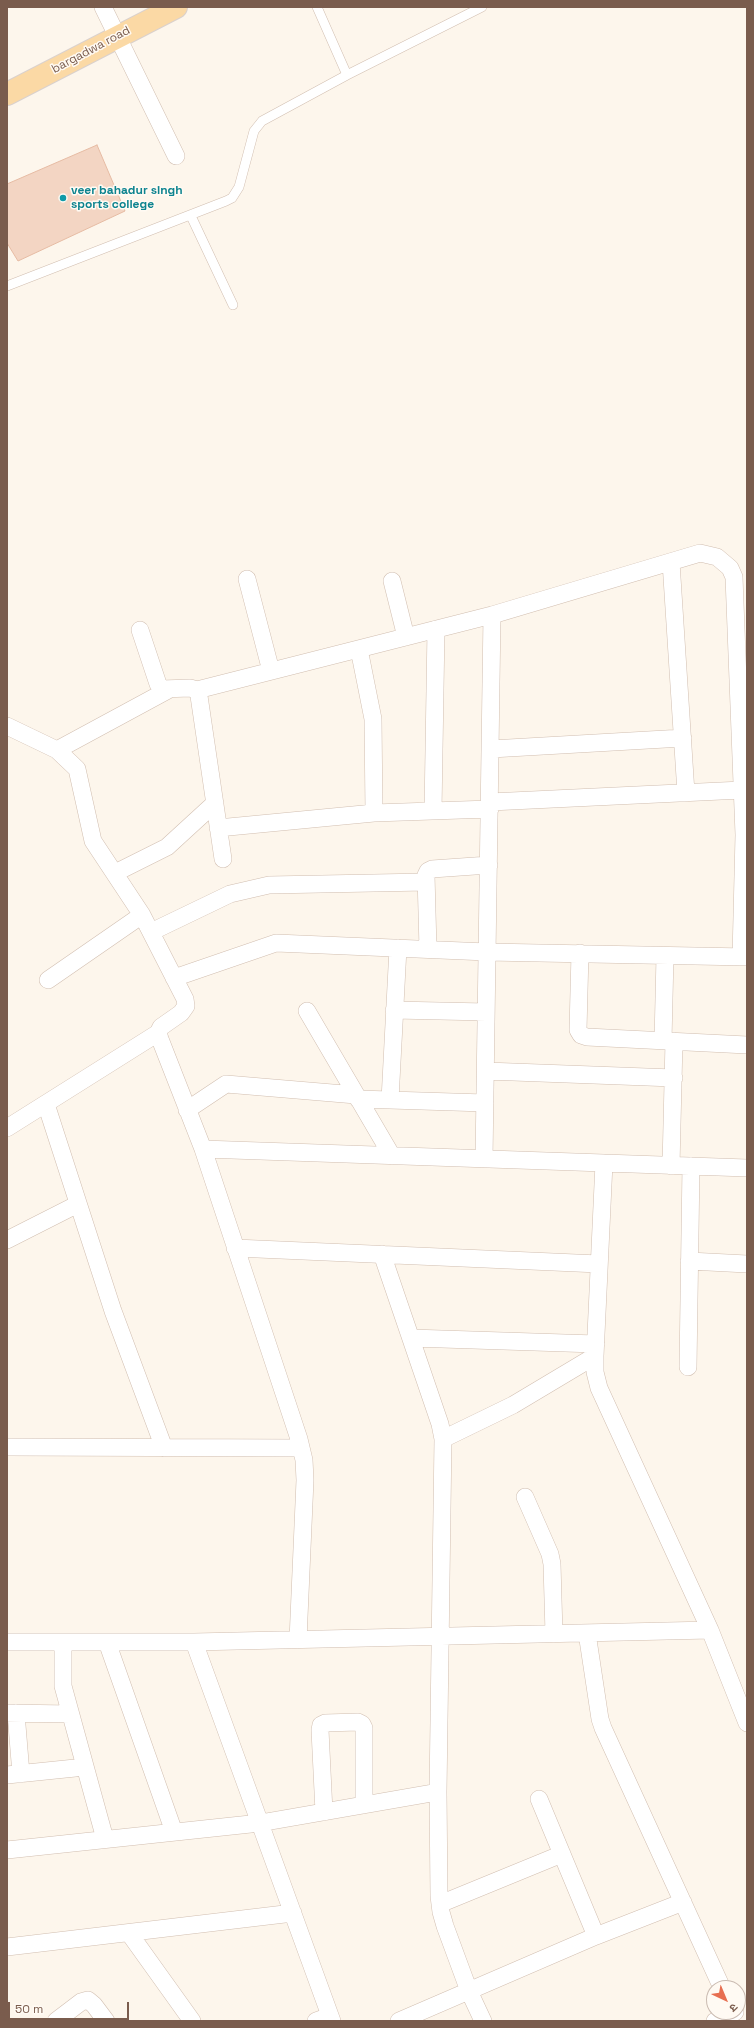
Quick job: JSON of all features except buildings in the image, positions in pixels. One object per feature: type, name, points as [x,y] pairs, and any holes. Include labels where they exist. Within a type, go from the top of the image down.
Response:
[{"type":"main road","name":"bargadwa road","points":[[8,90],[176,7]]},
{"type":"street","points":[[103,7],[176,156]]},
{"type":"street","points":[[140,630],[158,684],[162,689],[168,690],[190,688],[196,690],[492,615],[700,553],[709,554],[724,562],[730,568],[734,577],[742,790],[745,826],[744,957],[487,952],[276,943],[174,978]]},
{"type":"street","points":[[671,562],[686,793]]},
{"type":"street","points":[[247,579],[271,671]]},
{"type":"street","points":[[392,581],[406,637]]},
{"type":"street","points":[[484,1159],[492,615]]},
{"type":"street","points":[[433,811],[436,629]]},
{"type":"street","points":[[359,649],[373,719],[374,813]]},
{"type":"street","points":[[57,750],[168,690]]},
{"type":"street","points":[[196,690],[223,859]]},
{"type":"street","points":[[7,726],[57,750],[77,769],[93,841],[142,915],[185,999],[186,1006],[181,1013],[161,1027],[158,1032],[7,1128]]},
{"type":"street","points":[[491,749],[683,738]]},
{"type":"street","points":[[218,828],[374,813],[433,811],[490,805],[742,790]]},
{"type":"street","points":[[115,873],[167,847],[215,803]]},
{"type":"street","points":[[428,949],[426,882],[428,871],[432,869],[489,866]]},
{"type":"street","points":[[151,932],[230,894],[269,885],[426,882]]},
{"type":"street","points":[[48,980],[142,915]]},
{"type":"street","points":[[390,1100],[398,948]]},
{"type":"street","points":[[580,953],[578,1030],[581,1035],[587,1037],[747,1045]]},
{"type":"street","points":[[665,956],[669,1041],[674,1078],[671,1166]]},
{"type":"street","points":[[394,1010],[486,1012]]},
{"type":"street","points":[[307,1012],[392,1156]]},
{"type":"street","points":[[158,1032],[203,1149],[301,1448],[305,1480],[298,1640]]},
{"type":"street","points":[[486,1071],[674,1078]]},
{"type":"street","points":[[187,1110],[226,1084],[390,1100],[485,1103]]},
{"type":"street","points":[[46,1104],[113,1312],[164,1448]]},
{"type":"street","points":[[203,1149],[747,1168]]},
{"type":"street","points":[[604,1163],[595,1372],[605,1404],[710,1630],[747,1723]]},
{"type":"street","points":[[688,1367],[691,1166]]},
{"type":"street","points":[[7,1240],[78,1204]]},
{"type":"street","points":[[235,1248],[599,1264]]},
{"type":"street","points":[[382,1254],[444,1439],[438,1792],[440,1904],[445,1926],[469,1991],[483,2021]]},
{"type":"street","points":[[689,1261],[747,1264]]},
{"type":"street","points":[[411,1338],[596,1350]]},
{"type":"street","points":[[444,1439],[513,1404],[596,1350]]},
{"type":"street","points":[[7,1447],[301,1448]]},
{"type":"street","points":[[525,1497],[550,1554],[552,1564],[554,1634]]},
{"type":"street","points":[[7,1642],[194,1642],[710,1630]]},
{"type":"street","points":[[587,1633],[600,1718],[603,1728],[718,1980]]},
{"type":"street","points":[[63,1642],[63,1686],[105,1839]]},
{"type":"street","points":[[107,1642],[174,1832]]},
{"type":"street","points":[[194,1642],[293,1913],[326,2019]]},
{"type":"street","points":[[70,1714],[12,1713],[14,1774],[85,1767]]},
{"type":"street","points":[[324,1812],[320,1730],[321,1725],[325,1723],[358,1722],[362,1724],[364,1728],[364,1805]]},
{"type":"street","points":[[7,1850],[260,1823],[438,1792]]},
{"type":"street","points":[[539,1799],[596,1936]]},
{"type":"street","points":[[440,1904],[562,1854]]},
{"type":"street","points":[[399,2021],[596,1936],[683,1902]]},
{"type":"street","points":[[7,1948],[293,1913]]},
{"type":"street","points":[[129,1933],[192,2021]]},
{"type":"street","points":[[56,2021],[81,2002],[88,2000],[94,2005],[106,2021]]},
{"type":"lane","points":[[317,7],[347,75]]},
{"type":"lane","points":[[7,286],[191,216],[226,201],[236,192],[254,131],[262,121],[347,75],[482,7]]},
{"type":"lane","points":[[191,216],[233,305]]},
{"type":"place","name":"veer bahadur singh sports college","points":[[63,198]]}]
